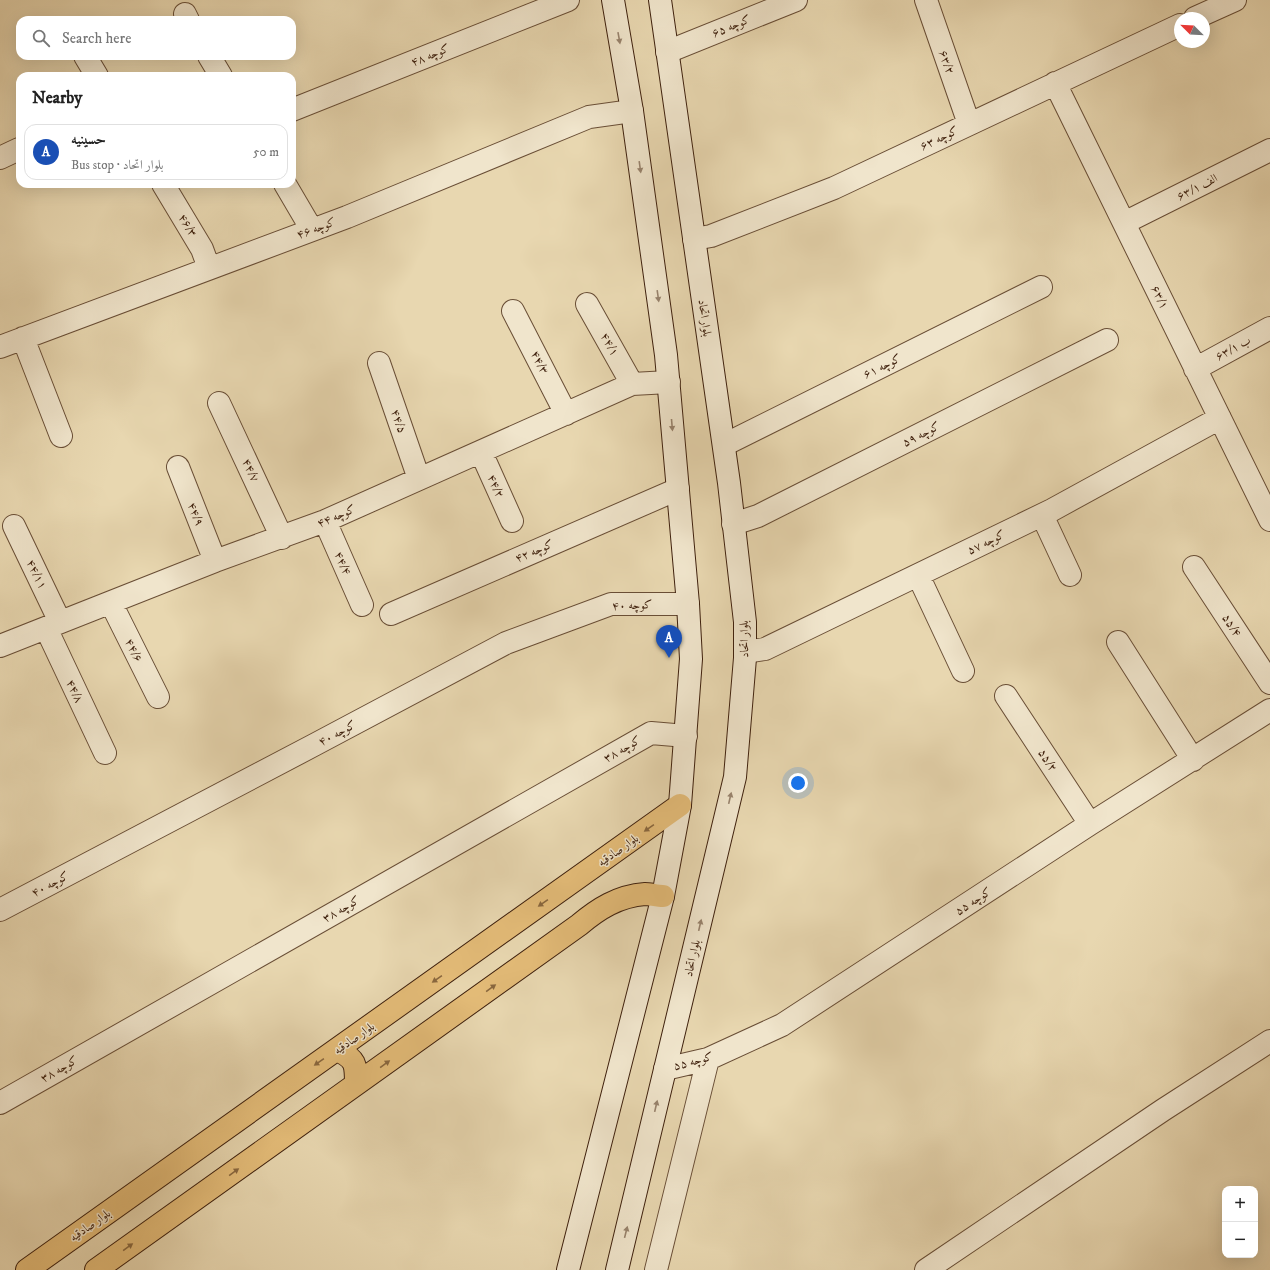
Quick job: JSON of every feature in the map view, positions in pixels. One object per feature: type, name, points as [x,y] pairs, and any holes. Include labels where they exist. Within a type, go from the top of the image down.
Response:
[{"type":"main road","name":"بلوار صادقیه","points":[[27,1270],[680,805]]},
{"type":"main road","points":[[96,1270],[579,925],[595,912],[616,900],[646,894],[663,896]]},
{"type":"main road","points":[[337,1050],[349,1056],[353,1060],[356,1067],[356,1084]]},
{"type":"street","name":"کوچه ۴۸","points":[[296,108],[568,0]]},
{"type":"street","points":[[568,1270],[663,896],[680,805],[691,659],[688,604],[666,356],[632,111],[613,0]]},
{"type":"street","name":"بلوار اتحاد","points":[[617,1270],[735,777],[746,658],[745,622],[729,483],[660,0]]},
{"type":"street","name":"کوچه ۶۵","points":[[667,52],[796,0]]},
{"type":"street","name":"۶۳/۲","points":[[926,0],[969,124]]},
{"type":"street","points":[[1208,12],[1235,0]]},
{"type":"street","name":"کوچه ۶۳","points":[[694,239],[711,236],[834,188],[1174,28]]},
{"type":"street","points":[[87,60],[95,72]]},
{"type":"street","points":[[212,60],[219,72]]},
{"type":"street","name":"۶۳/۱","points":[[1055,83],[1195,369],[1269,514]]},
{"type":"street","name":"کوچه ۴۶","points":[[0,347],[347,217],[589,117],[632,111]]},
{"type":"street","name":"۶۳/۱ الف","points":[[1124,223],[1270,150]]},
{"type":"street","name":"۴۶/۳","points":[[165,188],[202,248],[210,268]]},
{"type":"street","points":[[287,188],[312,230]]},
{"type":"street","name":"کوچه ۶۱","points":[[724,445],[1041,287]]},
{"type":"street","name":"۴۴/۱","points":[[587,304],[632,384]]},
{"type":"street","name":"۴۴/۳","points":[[513,311],[566,414]]},
{"type":"street","name":"۶۳/۱ ب","points":[[1195,369],[1270,328]]},
{"type":"street","points":[[23,338],[61,436]]},
{"type":"street","name":"کوچه ۵۹","points":[[733,524],[758,516],[1107,340]]},
{"type":"street","name":"۴۴/۵","points":[[379,362],[419,479]]},
{"type":"street","name":"کوچه ۴۴","points":[[0,646],[215,561],[282,538],[325,521],[632,384],[669,382]]},
{"type":"street","name":"۴۴/۷","points":[[219,402],[282,538]]},
{"type":"street","name":"کوچه ۵۷","points":[[745,652],[765,649],[1042,515],[1220,418]]},
{"type":"street","name":"۴۴/۲","points":[[481,452],[512,521]]},
{"type":"street","name":"۴۴/۹","points":[[178,467],[215,561]]},
{"type":"street","name":"کوچه ۴۲","points":[[391,614],[678,489]]},
{"type":"street","points":[[1042,515],[1070,575]]},
{"type":"street","name":"۴۴/۴","points":[[325,521],[362,605]]},
{"type":"street","name":"۴۴/۱۱","points":[[14,526],[53,625]]},
{"type":"street","name":"۵۵/۴","points":[[1194,566],[1270,683]]},
{"type":"street","points":[[918,575],[963,671]]},
{"type":"street","name":"۴۴/۶","points":[[111,603],[158,697]]},
{"type":"street","name":"کوچه ۴۰","points":[[0,910],[506,643],[611,604],[688,604]]},
{"type":"street","name":"۴۴/۸","points":[[53,625],[105,753]]},
{"type":"street","points":[[1118,642],[1193,760]]},
{"type":"street","name":"۵۵/۲","points":[[1006,696],[1090,824]]},
{"type":"street","name":"کوچه ۵۵","points":[[665,1069],[708,1059],[782,1025],[1090,824],[1270,710]]},
{"type":"street","name":"کوچه ۳۸","points":[[0,1102],[651,733],[686,736]]},
{"type":"street","points":[[926,1270],[1157,1114],[1270,1041]]},
{"type":"street","points":[[656,1270],[708,1059]]},
{"type":"place","name":"حسینیه","points":[[669,658]]}]
